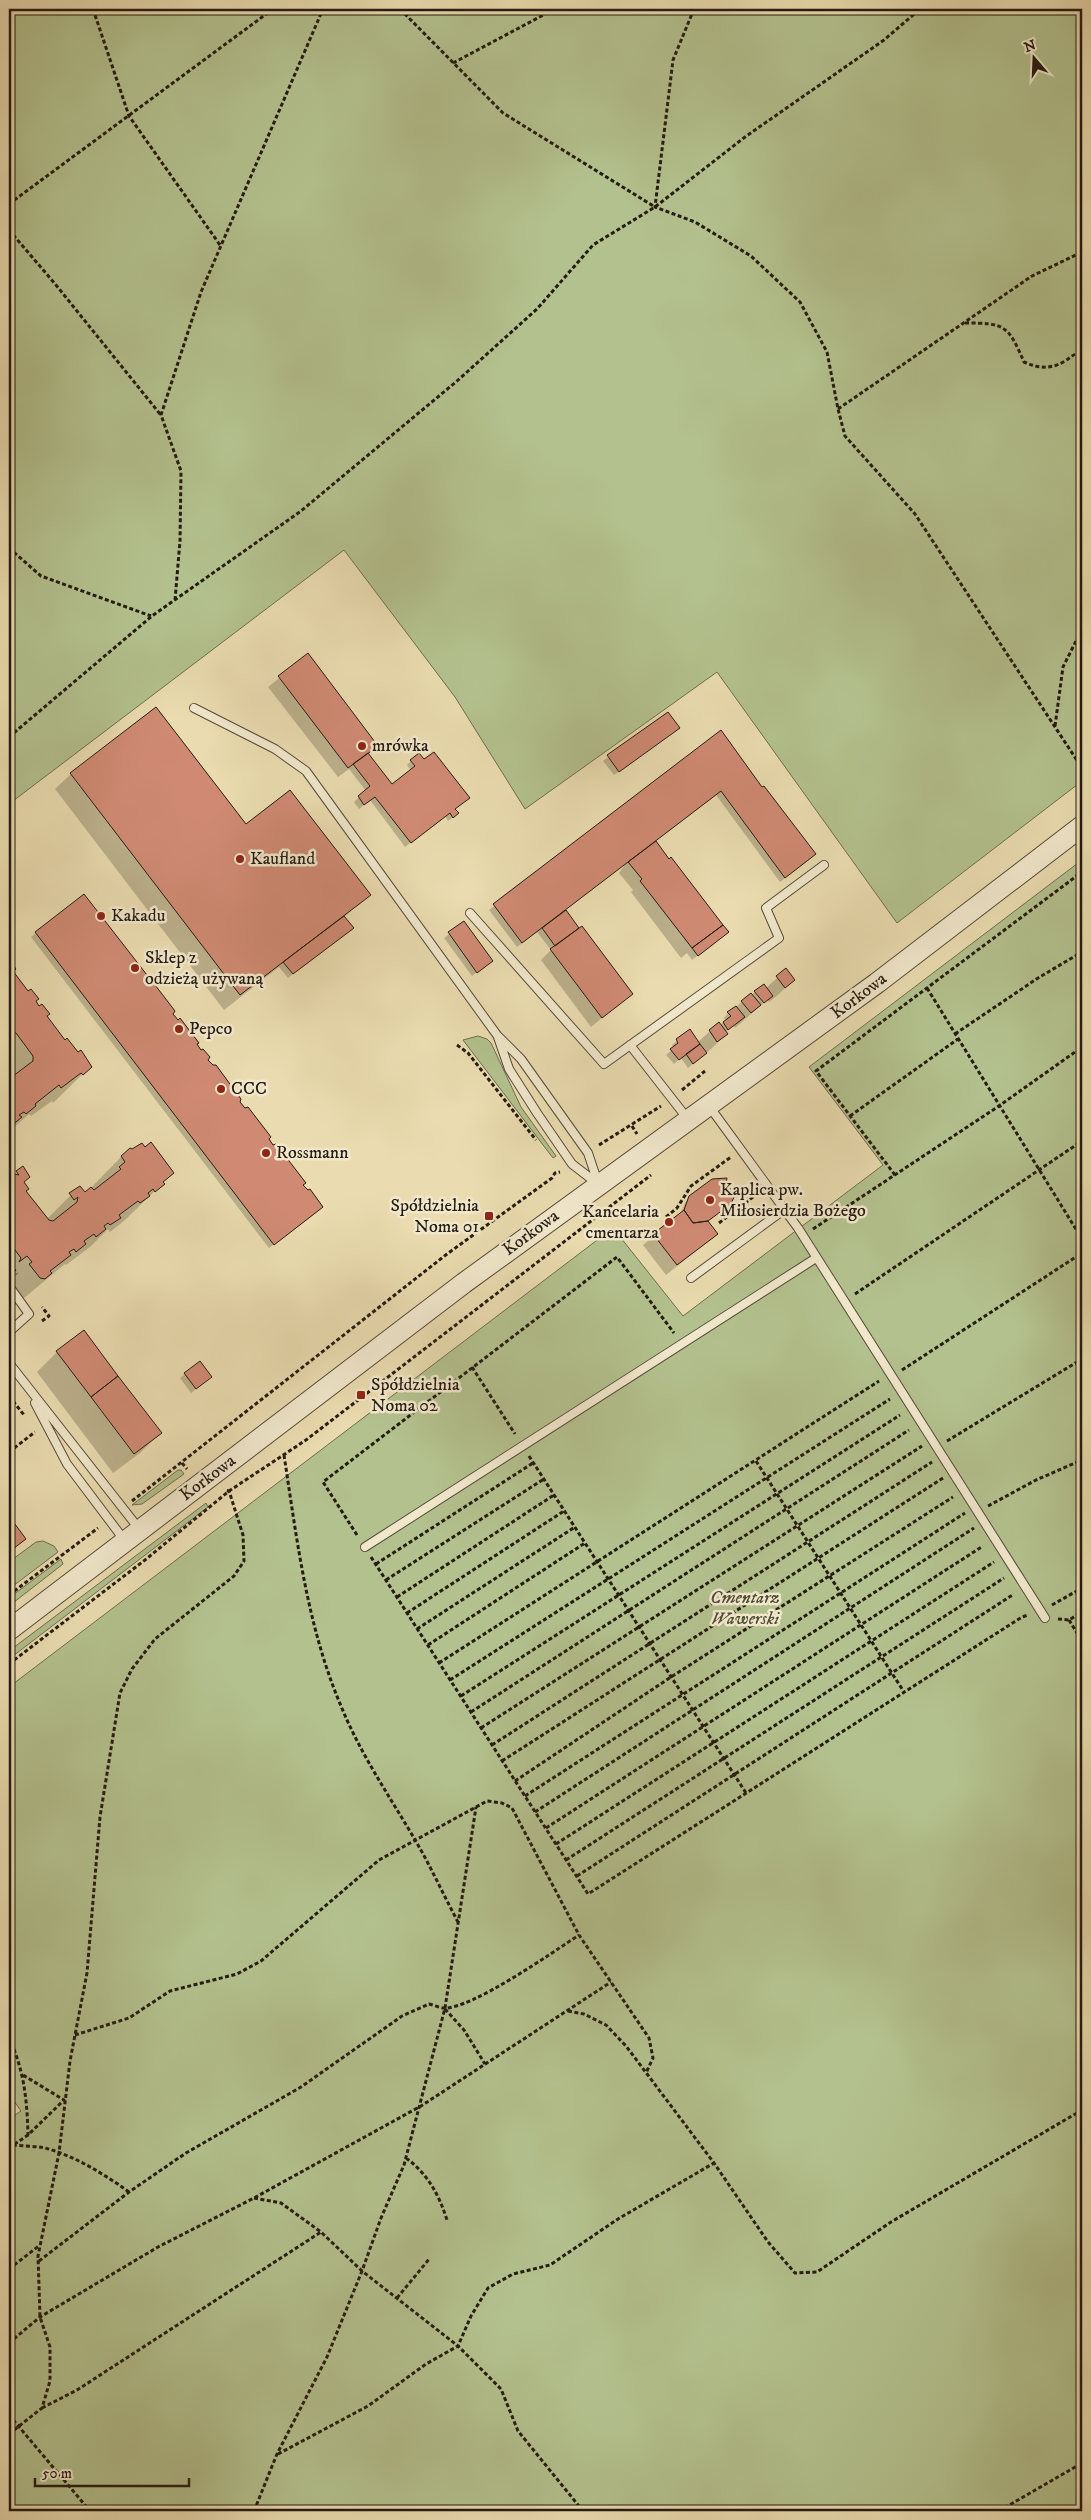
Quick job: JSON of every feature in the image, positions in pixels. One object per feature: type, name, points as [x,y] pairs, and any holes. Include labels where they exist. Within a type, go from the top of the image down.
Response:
[{"type":"street","name":"Korkowa","points":[[9,1630],[426,1311],[876,983],[1082,826]]},
{"type":"lane","points":[[194,708],[275,749],[306,771],[497,1035],[521,1059],[588,1152],[598,1184]]},
{"type":"lane","points":[[470,913],[604,1064],[779,938],[766,908],[824,865]]},
{"type":"lane","points":[[497,1035],[509,1069],[537,1113],[572,1164],[598,1184]]},
{"type":"lane","points":[[630,1045],[673,1098],[688,1120]]},
{"type":"lane","points":[[709,1106],[803,1236],[910,1408],[1043,1615]]},
{"type":"lane","points":[[691,1278],[785,1209]]},
{"type":"lane","points":[[365,1547],[816,1258]]},
{"type":"lane","points":[[9,1286],[29,1314],[9,1332]]},
{"type":"lane","points":[[9,1363],[123,1508],[132,1535]]},
{"type":"lane","points":[[26,1386],[67,1464],[108,1519],[132,1535]]},
{"type":"path","points":[[93,9],[129,116],[220,246]]},
{"type":"path","points":[[9,204],[273,9]]},
{"type":"path","points":[[161,414],[201,292],[323,9]]},
{"type":"path","points":[[400,9],[503,113],[655,207],[695,222],[752,256],[800,302],[827,352],[845,436],[915,514],[1082,768]]},
{"type":"path","points":[[453,63],[549,12],[550,9]]},
{"type":"path","points":[[655,207],[673,60],[694,9]]},
{"type":"path","points":[[9,737],[152,616],[301,511],[457,381],[537,309],[593,245],[655,207],[745,137],[884,40],[920,9]]},
{"type":"path","points":[[9,230],[161,414],[181,471],[180,541],[174,600]]},
{"type":"path","points":[[838,409],[1032,276],[1082,252]]},
{"type":"path","points":[[964,323],[994,323],[1012,335],[1024,362],[1039,369],[1062,362],[1076,353],[1082,352]]},
{"type":"path","points":[[9,548],[41,576],[152,616]]},
{"type":"path","points":[[1055,727],[1063,667],[1079,634],[1082,614]]},
{"type":"path","points":[[895,1175],[816,1071],[1082,872]]},
{"type":"path","points":[[955,1034],[1038,978],[1082,952]]},
{"type":"path","points":[[927,988],[1082,1239]]},
{"type":"path","points":[[850,1116],[958,1039]]},
{"type":"path","points":[[457,1045],[468,1053],[542,1147]]},
{"type":"path","points":[[803,1236],[999,1106],[1082,1047]]},
{"type":"path","points":[[594,1148],[632,1126],[673,1098],[705,1071]]},
{"type":"path","points":[[632,1126],[648,1148]]},
{"type":"path","points":[[844,1301],[1082,1141]]},
{"type":"path","points":[[666,1217],[677,1208],[691,1186],[730,1155],[737,1164]]},
{"type":"path","points":[[123,1508],[447,1254],[552,1178],[555,1168]]},
{"type":"path","points":[[555,1173],[562,1172]]},
{"type":"path","points":[[9,1664],[145,1560],[229,1491],[284,1455],[653,1173]]},
{"type":"path","points":[[719,1223],[759,1193],[753,1186]]},
{"type":"path","points":[[439,1663],[1082,1253]]},
{"type":"path","points":[[682,1344],[617,1257],[323,1482],[588,1894],[1022,1617],[1043,1615],[1082,1588]]},
{"type":"path","points":[[482,1728],[798,1526],[934,1444],[1082,1359]]},
{"type":"path","points":[[472,1367],[746,1793]]},
{"type":"path","points":[[450,1680],[901,1392]]},
{"type":"path","points":[[460,1696],[910,1408]]},
{"type":"path","points":[[471,1712],[920,1423]]},
{"type":"path","points":[[9,1452],[39,1429]]},
{"type":"path","points":[[284,1455],[303,1576],[314,1627],[337,1697],[374,1774],[415,1839],[458,1922]]},
{"type":"path","points":[[492,1745],[941,1456]]},
{"type":"path","points":[[525,1796],[841,1593],[975,1510],[1082,1460]]},
{"type":"path","points":[[756,1461],[904,1692]]},
{"type":"path","points":[[376,1564],[533,1463]]},
{"type":"path","points":[[502,1761],[952,1473]]},
{"type":"path","points":[[386,1580],[544,1479]]},
{"type":"path","points":[[515,1781],[671,1677],[963,1490]]},
{"type":"path","points":[[42,2408],[50,2381],[50,2347],[40,2317],[38,2261],[59,2154],[64,2100],[74,2036],[87,1973],[100,1817],[120,1693],[132,1668],[155,1639],[234,1576],[244,1561],[243,1535],[229,1491]]},
{"type":"path","points":[[397,1596],[554,1495]]},
{"type":"path","points":[[407,1613],[564,1511]]},
{"type":"path","points":[[9,1596],[108,1519]]},
{"type":"path","points":[[535,1812],[983,1522]]},
{"type":"path","points":[[417,1629],[575,1527]]},
{"type":"path","points":[[546,1828],[994,1539]]},
{"type":"path","points":[[428,1645],[585,1543]]},
{"type":"path","points":[[556,1844],[1005,1555]]},
{"type":"path","points":[[566,1860],[1015,1571]]},
{"type":"path","points":[[577,1876],[1025,1587]]},
{"type":"path","points":[[1082,1612],[1069,1620],[1082,1641]]},
{"type":"path","points":[[74,2036],[130,2018],[170,1991],[237,1974],[262,1961],[379,1860],[488,1801],[502,1803],[512,1808],[579,1935],[649,2038],[653,2058],[646,2073]]},
{"type":"path","points":[[254,2511],[277,2454],[326,2358],[362,2271],[380,2218],[406,2158],[421,2106],[444,2008],[476,1807]]},
{"type":"path","points":[[38,2261],[129,2192],[186,2153],[301,2087],[402,2016],[429,2004],[444,2008],[466,2002],[518,1976],[579,1935]]},
{"type":"path","points":[[9,2343],[40,2317],[158,2247],[254,2198],[421,2106],[611,1982]]},
{"type":"path","points":[[444,2008],[464,2030],[486,2064]]},
{"type":"path","points":[[567,2010],[584,2014],[606,2025],[626,2046],[714,2163],[768,2242],[795,2274],[816,2272],[891,2222],[1082,2110]]},
{"type":"path","points":[[9,2037],[21,2064],[28,2102],[28,2135]]},
{"type":"path","points":[[23,2075],[64,2100]]},
{"type":"path","points":[[9,2148],[28,2135],[64,2100]]},
{"type":"path","points":[[13,2145],[44,2148],[59,2154],[103,2174],[129,2192]]},
{"type":"path","points":[[406,2158],[420,2168],[434,2188],[447,2220]]},
{"type":"path","points":[[277,2454],[368,2406],[426,2364],[458,2346],[471,2316],[488,2288],[513,2274],[550,2265],[618,2219],[714,2163]]},
{"type":"path","points":[[254,2198],[281,2203],[321,2232],[362,2271],[458,2346],[501,2389],[518,2431],[583,2511]]},
{"type":"path","points":[[9,2434],[20,2428],[42,2408],[77,2390],[321,2232]]},
{"type":"path","points":[[9,2269],[41,2244]]},
{"type":"path","points":[[397,2298],[430,2258]]},
{"type":"path","points":[[9,2415],[90,2511]]},
{"type":"path","points":[[999,2511],[1082,2463]]},
{"type":"green space","points":[[9,9],[1082,9],[1082,781],[897,923],[717,672],[525,809],[455,697],[344,550],[9,804]]},
{"type":"green space","name":"Cmentarz Wawerski","points":[[1082,860],[1082,2511],[9,2511],[9,2119],[21,2111],[9,2094],[9,1687],[613,1228],[683,1316],[883,1165],[809,1067]]},
{"type":"green space","points":[[478,1036],[487,1039],[491,1043],[521,1107],[556,1156],[553,1158],[463,1040]]},
{"type":"green space","points":[[178,1470],[181,1470],[184,1474],[142,1504],[132,1505]]},
{"type":"green space","points":[[206,1503],[208,1507],[9,1659],[9,1651]]},
{"type":"green space","points":[[43,1541],[54,1546],[58,1552],[9,1589],[9,1562],[36,1542]]},
{"type":"green space","points":[[61,1559],[63,1564],[9,1606],[9,1598]]},
{"type":"building","points":[[308,653],[378,746],[348,768],[278,676]]},
{"type":"building","name":"Kaufland","points":[[156,707],[246,824],[290,790],[371,895],[240,995],[70,773]]},
{"type":"building","points":[[668,712],[680,728],[619,772],[607,755]]},
{"type":"building","points":[[721,730],[762,787],[764,786],[816,854],[785,878],[721,791],[522,943],[493,904]]},
{"type":"building","points":[[434,752],[470,798],[455,809],[459,813],[453,818],[450,813],[411,843],[375,797],[364,805],[358,796],[370,786],[353,764],[368,753],[392,784],[415,766],[410,760],[419,753],[424,759]]},
{"type":"building","points":[[656,841],[669,859],[671,857],[723,925],[692,948],[640,881],[642,879],[628,862]]},
{"type":"building","points":[[84,894],[147,975],[145,977],[150,983],[152,981],[175,1011],[173,1014],[178,1020],[180,1018],[199,1043],[197,1044],[201,1050],[203,1049],[210,1057],[208,1060],[213,1065],[216,1065],[241,1099],[240,1102],[245,1108],[248,1107],[271,1137],[269,1139],[273,1145],[276,1144],[306,1183],[303,1185],[308,1190],[310,1189],[323,1207],[274,1245],[35,932]]},
{"type":"building","points":[[566,910],[579,928],[555,946],[542,928]]},
{"type":"building","points":[[344,916],[354,928],[293,974],[283,962]]},
{"type":"building","points":[[464,921],[493,961],[477,973],[448,932]]},
{"type":"building","points":[[723,925],[729,932],[698,956],[692,948]]},
{"type":"building","points":[[582,926],[633,994],[602,1018],[550,949]]},
{"type":"building","points":[[9,960],[16,969],[13,971],[28,991],[31,989],[39,999],[36,1001],[39,1006],[42,1004],[50,1014],[47,1016],[65,1040],[67,1038],[78,1052],[81,1050],[92,1067],[83,1075],[81,1073],[61,1088],[59,1085],[35,1104],[36,1106],[26,1114],[24,1112],[19,1115],[22,1117],[11,1126],[9,1123],[9,1079],[33,1061],[33,1056],[16,1033],[10,1032],[13,1036],[9,1039]]},
{"type":"building","points":[[786,968],[795,980],[785,988],[776,976]]},
{"type":"building","points":[[764,984],[773,996],[764,1003],[754,991]]},
{"type":"building","points":[[751,993],[761,1005],[751,1013],[741,1001]]},
{"type":"building","points":[[736,1006],[745,1017],[728,1030],[723,1022],[731,1016],[727,1012]]},
{"type":"building","points":[[719,1022],[728,1034],[717,1042],[709,1030]]},
{"type":"building","points":[[690,1029],[700,1044],[679,1060],[670,1049],[678,1043],[676,1039]]},
{"type":"building","points":[[700,1044],[707,1053],[693,1064],[686,1054]]},
{"type":"building","points":[[151,1142],[174,1173],[163,1182],[165,1184],[155,1192],[153,1189],[148,1193],[150,1196],[140,1203],[138,1201],[119,1215],[121,1218],[110,1225],[108,1223],[104,1226],[106,1229],[96,1237],[94,1234],[84,1241],[86,1244],[76,1252],[74,1249],[69,1252],[71,1255],[50,1271],[52,1273],[45,1279],[40,1278],[29,1264],[32,1262],[27,1256],[19,1262],[21,1258],[9,1242],[9,1167],[14,1174],[19,1175],[16,1171],[23,1166],[30,1177],[24,1182],[29,1189],[26,1191],[49,1220],[53,1221],[77,1202],[78,1197],[74,1200],[69,1193],[80,1186],[85,1192],[91,1187],[94,1190],[121,1169],[119,1167],[125,1162],[121,1156],[130,1148],[132,1149],[142,1143],[145,1147]]},
{"type":"building","name":"Kaplica pw. Miłosierdzia Bożego","points":[[727,1178],[726,1184],[730,1189],[737,1190],[731,1204],[708,1221],[693,1223],[684,1210],[689,1196],[712,1179]]},
{"type":"building","points":[[684,1210],[693,1223],[708,1221],[718,1234],[677,1265],[653,1234]]},
{"type":"building","points":[[84,1330],[118,1376],[91,1397],[56,1351]]},
{"type":"building","points":[[200,1361],[212,1377],[196,1389],[184,1373]]},
{"type":"building","points":[[118,1376],[162,1433],[134,1454],[91,1397]]},
{"type":"building","points":[[9,1516],[26,1539],[9,1552]]},
{"type":"place","name":"mrówka","points":[[362,746]]},
{"type":"place","name":"Kaufland","points":[[240,859]]},
{"type":"place","name":"Kakadu","points":[[101,916]]},
{"type":"place","name":"Sklep z odzieżą używaną","points":[[135,968]]},
{"type":"place","name":"Pepco","points":[[179,1029]]},
{"type":"place","name":"CCC","points":[[221,1089]]},
{"type":"place","name":"Rossmann","points":[[266,1153]]},
{"type":"place","name":"Kaplica pw. Miłosierdzia Bożego","points":[[710,1200]]},
{"type":"place","name":"Spółdzielnia Noma 01","points":[[489,1216]]},
{"type":"place","name":"Kancelaria cmentarza","points":[[669,1222]]},
{"type":"place","name":"Spółdzielnia Noma 02","points":[[361,1395]]}]
